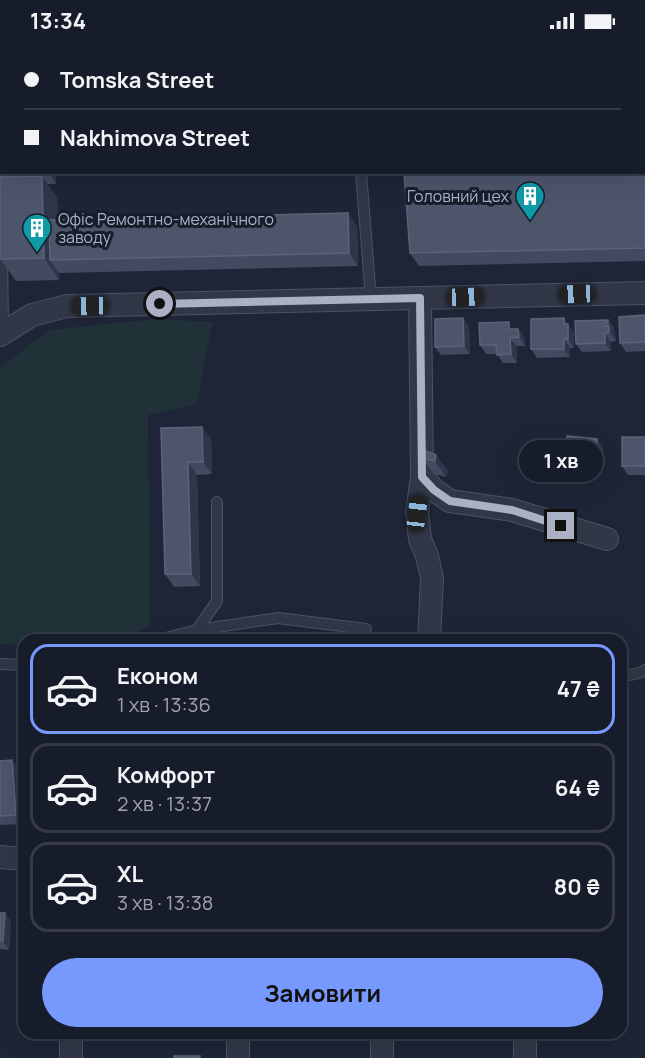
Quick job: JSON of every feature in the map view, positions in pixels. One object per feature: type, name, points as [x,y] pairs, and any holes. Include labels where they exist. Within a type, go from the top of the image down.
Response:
[{"type":"street","points":[[2,334],[32,315],[67,306],[645,292]]},
{"type":"street","points":[[420,298],[422,477],[417,513],[420,539],[432,578],[429,634]]},
{"type":"street","points":[[422,477],[434,490],[450,501],[512,510],[607,538]]},
{"type":"street","points":[[0,857],[18,858]]},
{"type":"street","points":[[71,1039],[71,1058]]},
{"type":"street","points":[[238,1039],[238,1058]]},
{"type":"street","points":[[382,1039],[382,1058]]},
{"type":"street","points":[[525,1039],[525,1058]]},
{"type":"lane","points":[[361,174],[371,299]]},
{"type":"lane","points":[[2,241],[2,334]]},
{"type":"lane","points":[[197,630],[217,601],[217,501]]},
{"type":"lane","points":[[181,634],[278,618],[366,629]]},
{"type":"lane","points":[[0,664],[18,665]]},
{"type":"lane","points":[[627,676],[639,674],[645,670]]},
{"type":"shaded area","points":[[156,319],[212,322],[197,404],[148,415],[150,627],[130,634],[18,634],[18,645],[0,644],[0,368],[49,330]]},
{"type":"building","name":"Головний цех","points":[[404,174],[645,174],[645,248],[410,253]]},
{"type":"building","points":[[42,176],[44,258],[0,259],[0,177]]},
{"type":"building","points":[[348,213],[349,253],[50,260],[49,220]]},
{"type":"building","points":[[645,315],[645,342],[620,343],[619,317]]},
{"type":"building","points":[[463,318],[464,346],[435,347],[435,319]]},
{"type":"building","points":[[564,318],[564,324],[568,324],[568,339],[564,339],[564,349],[531,349],[531,319]]},
{"type":"building","points":[[608,320],[608,323],[605,323],[605,326],[609,326],[609,332],[605,333],[605,343],[576,344],[575,321]]},
{"type":"building","points":[[509,322],[509,329],[518,329],[519,337],[510,338],[511,354],[497,355],[496,345],[480,345],[479,323]]},
{"type":"building","points":[[202,427],[203,462],[188,462],[191,574],[165,574],[161,428]]},
{"type":"building","points":[[567,436],[597,439],[595,467],[565,464]]},
{"type":"building","points":[[622,437],[645,437],[645,466],[622,466]]},
{"type":"building","points":[[423,450],[436,455],[435,461],[422,458]]},
{"type":"building","points":[[12,760],[16,815],[0,816],[0,761]]},
{"type":"building","points":[[0,913],[5,913],[3,941],[0,941]]},
{"type":"building","points":[[174,1056],[200,1056],[200,1058],[174,1058]]},
{"type":"place","name":"Головний цех","points":[[530,222]]},
{"type":"place","name":"Офіс Ремонтно-механічного заводу","points":[[37,254]]},
{"type":"route","points":[[160,304],[420,298],[422,477],[434,490],[450,501],[512,510],[561,526]]}]
